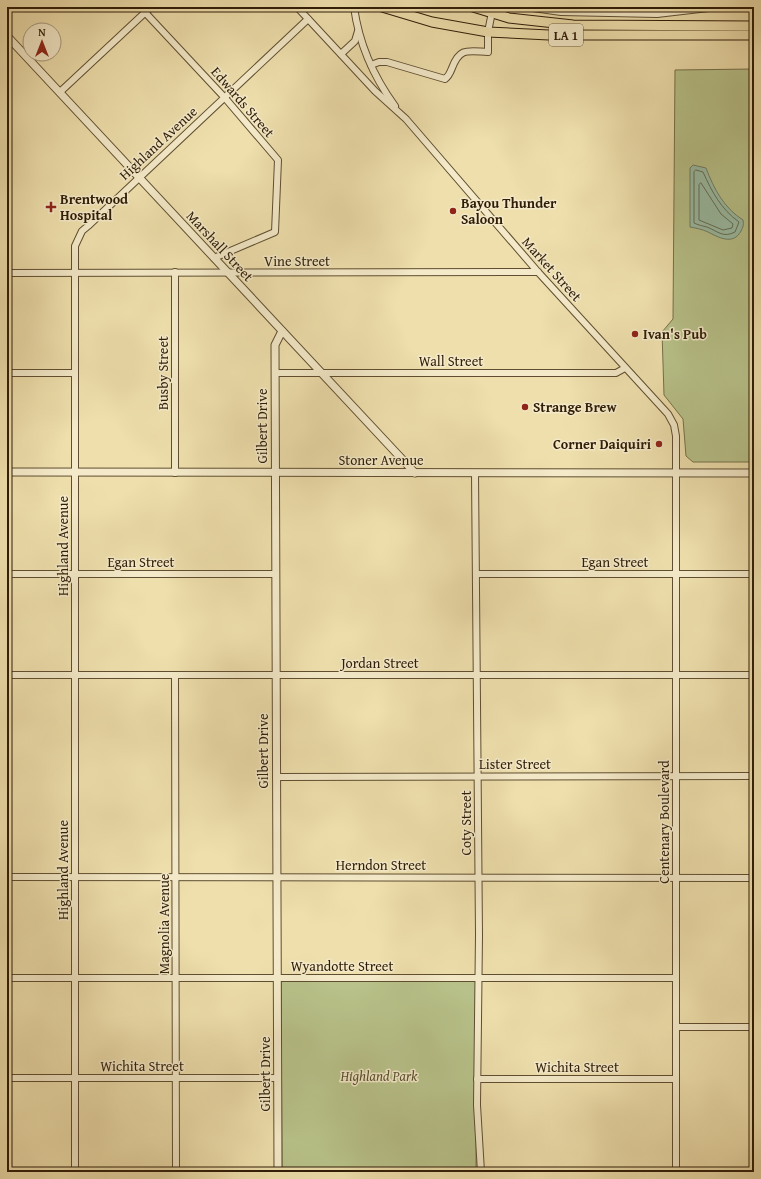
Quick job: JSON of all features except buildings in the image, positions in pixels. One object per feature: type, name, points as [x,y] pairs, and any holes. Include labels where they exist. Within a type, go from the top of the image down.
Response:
[{"type":"main road","name":"LA 1","points":[[382,7],[432,22],[488,32],[556,35],[754,35]]},
{"type":"main road","name":"LA 1","points":[[473,7],[492,10],[528,21],[573,25],[754,26]]},
{"type":"street","points":[[60,92],[143,9],[150,7]]},
{"type":"street","name":"Market Street","points":[[297,7],[375,91],[406,119],[538,272],[671,419],[676,436],[676,473]]},
{"type":"street","points":[[354,7],[358,30],[371,65],[386,93],[406,119]]},
{"type":"street","points":[[526,7],[561,12],[657,14],[717,7]]},
{"type":"street","name":"Edwards Street","points":[[143,9],[225,98],[278,160],[275,232],[214,258]]},
{"type":"street","points":[[371,65],[379,62],[387,62],[445,79],[449,76],[455,60],[461,53],[470,51],[488,52],[488,32],[492,10]]},
{"type":"street","name":"Highland Avenue","points":[[75,1172],[75,246],[82,231],[308,19]]},
{"type":"street","points":[[341,54],[355,41],[358,30]]},
{"type":"street","name":"Marshall Street","points":[[7,36],[415,473]]},
{"type":"street","name":"Busby Street","points":[[175,272],[175,473]]},
{"type":"street","name":"Vine Street","points":[[7,273],[538,272]]},
{"type":"street","name":"Gilbert Drive","points":[[278,1172],[275,345],[282,331]]},
{"type":"street","name":"Wall Street","points":[[275,373],[616,373],[625,368]]},
{"type":"street","points":[[7,373],[75,373]]},
{"type":"street","name":"Stoner Avenue","points":[[7,472],[754,472]]},
{"type":"street","name":"Coty Street","points":[[475,473],[478,877],[477,1125],[480,1136],[481,1172]]},
{"type":"street","name":"Centenary Boulevard","points":[[676,473],[676,1172]]},
{"type":"street","name":"Egan Street","points":[[7,574],[276,574]]},
{"type":"street","name":"Egan Street","points":[[476,574],[754,574]]},
{"type":"street","name":"Jordan Street","points":[[7,675],[754,675]]},
{"type":"street","name":"Magnolia Avenue","points":[[175,675],[176,1172]]},
{"type":"street","name":"Lister Street","points":[[276,776],[754,776]]},
{"type":"street","name":"Herndon Street","points":[[7,877],[754,878]]},
{"type":"street","name":"Wyandotte Street","points":[[7,978],[676,978]]},
{"type":"street","points":[[676,1027],[754,1027]]},
{"type":"street","name":"Wichita Street","points":[[7,1078],[278,1078]]},
{"type":"street","name":"Wichita Street","points":[[477,1079],[676,1079]]},
{"type":"green space","points":[[754,69],[754,462],[693,462],[686,456],[683,419],[664,395],[662,332],[673,319],[675,70]]},
{"type":"green space","name":"Highland Park","points":[[281,980],[477,980],[476,1172],[282,1172]]},
{"type":"water","points":[[693,165],[706,168],[720,197],[730,210],[743,220],[743,226],[738,236],[725,239],[703,230],[690,227],[690,168]]},
{"type":"place","name":"Brentwood Hospital","points":[[51,207]]},
{"type":"place","name":"Bayou Thunder Saloon","points":[[453,211]]},
{"type":"place","name":"Ivan's Pub","points":[[635,334]]},
{"type":"place","name":"Strange Brew","points":[[525,407]]},
{"type":"place","name":"Corner Daiquiri","points":[[659,444]]}]
